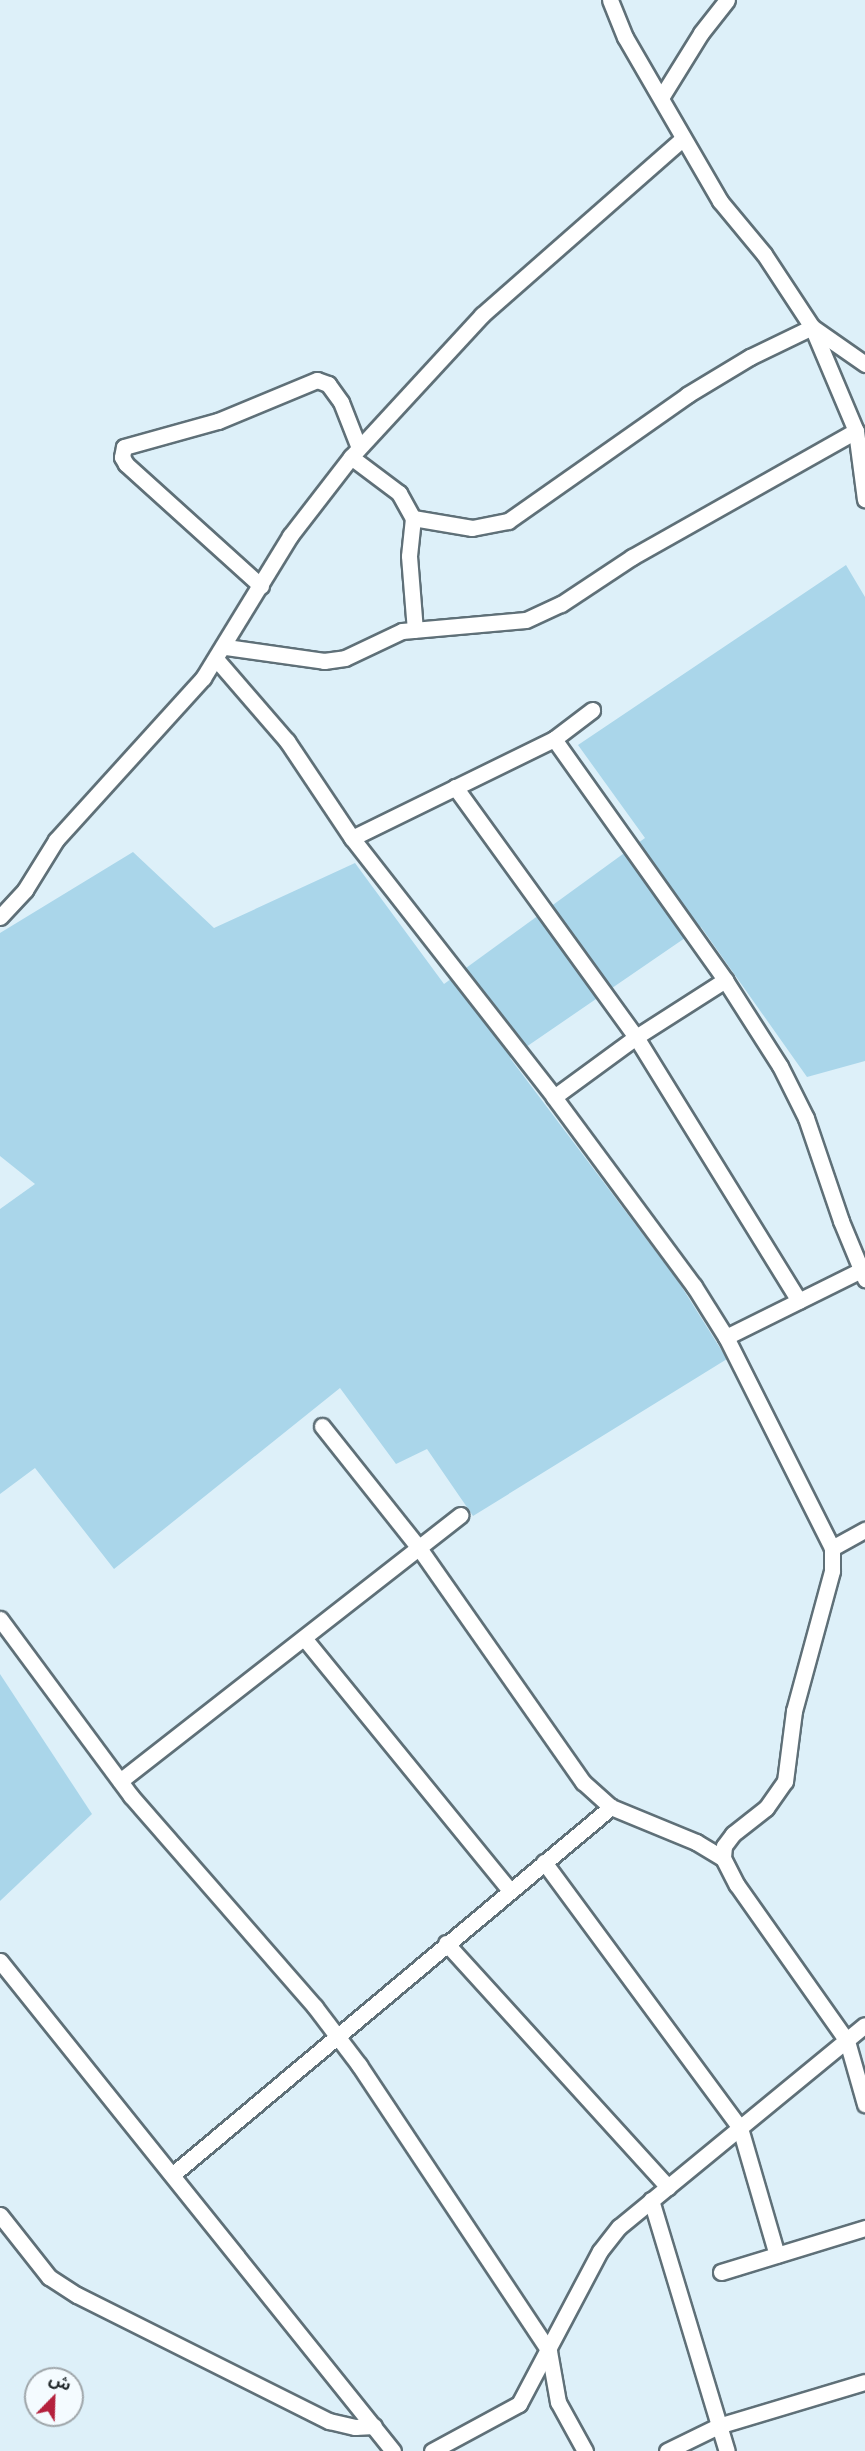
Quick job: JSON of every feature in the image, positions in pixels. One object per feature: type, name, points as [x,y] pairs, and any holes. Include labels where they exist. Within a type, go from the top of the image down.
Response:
[{"type":"street","points":[[610,0],[625,37],[662,96],[682,139],[720,201],[764,254],[812,327],[856,431],[865,499]]},
{"type":"street","points":[[662,96],[701,33],[727,0]]},
{"type":"street","points":[[0,917],[25,890],[56,840],[185,702],[226,647],[290,536],[355,452],[482,315],[682,139]]},
{"type":"street","points":[[812,327],[865,363]]},
{"type":"street","points":[[413,518],[472,528],[508,521],[687,395],[750,357],[812,327]]},
{"type":"street","points":[[261,586],[126,464],[122,457],[124,447],[218,421],[317,380],[328,384],[341,402],[355,452],[399,493],[413,518],[409,556],[415,630]]},
{"type":"street","points":[[226,647],[324,662],[345,658],[392,635],[415,630],[505,623],[543,613],[856,431]]},
{"type":"street","points":[[216,660],[287,741],[352,838],[554,1097],[694,1287],[726,1337],[832,1548],[832,1571],[794,1712],[785,1782],[766,1808],[733,1834],[724,1846],[723,1858],[736,1886],[846,2041],[865,2104]]},
{"type":"street","points":[[352,838],[554,739],[592,710]]},
{"type":"street","points":[[554,739],[725,980],[780,1066],[806,1118],[862,1275],[799,1301],[726,1337]]},
{"type":"street","points":[[455,788],[636,1037],[799,1301]]},
{"type":"street","points":[[554,1097],[636,1037],[725,980]]},
{"type":"street","points":[[322,1426],[419,1548],[584,1782],[611,1807],[696,1842],[723,1858]]},
{"type":"street","points":[[120,1781],[461,1515]]},
{"type":"street","points":[[832,1548],[865,1530]]},
{"type":"street","points":[[0,1619],[120,1781],[336,2034],[549,2351],[558,2402],[585,2451]]},
{"type":"street","points":[[304,1638],[510,1891]]},
{"type":"street","points":[[172,2175],[336,2034],[611,1807]]},
{"type":"street","points":[[544,1862],[740,2128],[777,2255]]},
{"type":"street","points":[[446,1943],[668,2187]]},
{"type":"street","points":[[0,1961],[393,2451]]},
{"type":"street","points":[[432,2451],[519,2404],[608,2238],[651,2200],[865,2025]]},
{"type":"street","points":[[651,2200],[727,2451]]},
{"type":"street","points":[[0,2215],[49,2277],[77,2295],[329,2421],[355,2427],[374,2426]]},
{"type":"street","points":[[721,2272],[865,2228]]},
{"type":"street","points":[[667,2451],[718,2426],[865,2382]]},
{"type":"shaded area","points":[[846,565],[865,597],[865,1061],[807,1077],[701,927],[510,1058],[678,1281],[727,1359],[473,1516],[427,1449],[396,1464],[340,1388],[114,1569],[35,1468],[0,1494],[0,1209],[35,1184],[0,1156],[0,933],[133,852],[214,928],[355,863],[444,984],[645,838],[578,745]]},
{"type":"shaded area","points":[[0,1674],[92,1814],[0,1901]]}]
